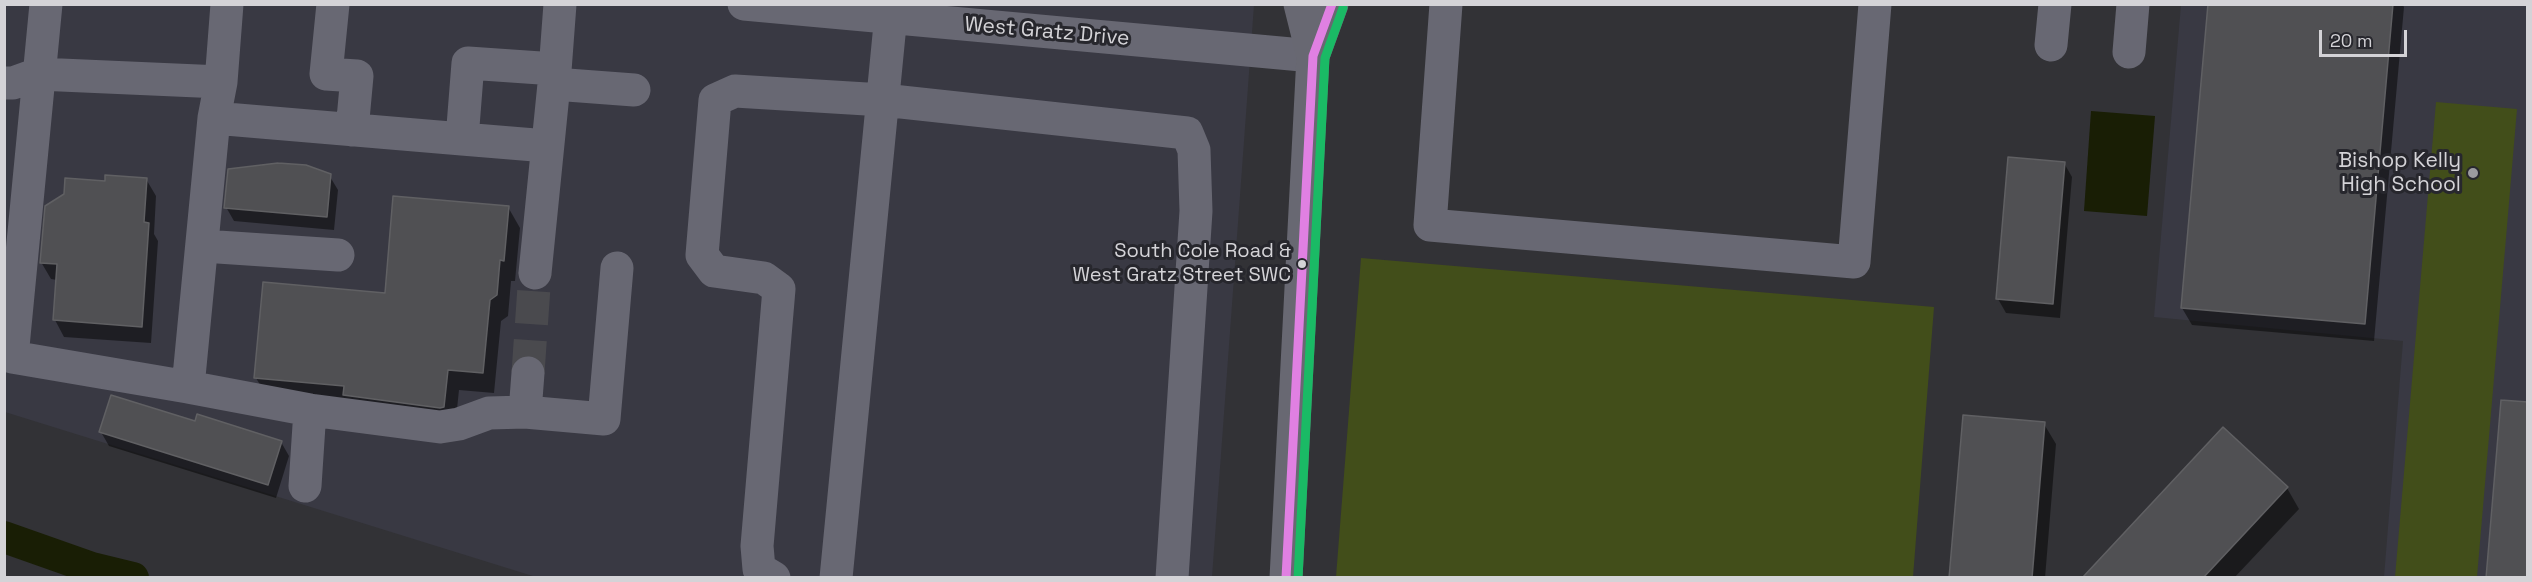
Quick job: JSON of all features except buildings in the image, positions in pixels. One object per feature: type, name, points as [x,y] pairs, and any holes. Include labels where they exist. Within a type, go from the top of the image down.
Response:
[{"type":"main road","points":[[1286,578],[1313,56],[1300,4]]},
{"type":"main road","points":[[1313,56],[1332,4]]},
{"type":"street","points":[[46,4],[8,356],[310,410],[440,427],[459,424],[489,413],[525,412],[604,419],[617,268]]},
{"type":"street","points":[[188,387],[214,118],[221,82],[227,4]]},
{"type":"street","points":[[333,4],[326,74],[357,76],[352,130]]},
{"type":"street","points":[[535,273],[560,4]]},
{"type":"street","name":"West Gratz Drive","points":[[744,4],[892,11],[1313,56]]},
{"type":"street","points":[[1446,4],[1430,225],[1854,262],[1875,4]]},
{"type":"street","points":[[2051,45],[2055,4]]},
{"type":"street","points":[[2129,52],[2133,4]]},
{"type":"street","points":[[836,578],[892,11]]},
{"type":"street","points":[[462,139],[468,63],[634,90]]},
{"type":"street","points":[[4,83],[13,83],[39,74],[221,82]]},
{"type":"street","points":[[774,578],[759,569],[757,546],[779,289],[764,278],[714,271],[702,255],[715,100],[735,91],[883,100],[1187,133],[1194,150],[1196,212],[1172,578]]},
{"type":"street","points":[[214,118],[548,146]]},
{"type":"street","points":[[203,246],[338,255]]},
{"type":"street","points":[[525,412],[528,373]]},
{"type":"street","points":[[305,486],[310,410]]},
{"type":"shaded area","points":[[4,5],[1254,5],[1212,577],[536,577],[5,412]]},
{"type":"shaded area","points":[[2181,5],[2527,5],[2527,577],[2384,577],[2403,341],[2154,317]]},
{"type":"shaded area","points":[[2091,111],[2155,116],[2147,216],[2084,211]]},
{"type":"green space","points":[[2436,102],[2517,109],[2477,577],[2395,577]]},
{"type":"green space","points":[[1361,258],[1934,307],[1913,577],[1336,577]]},
{"type":"waterway","points":[[4,537],[92,568],[133,578]]},
{"type":"tunnel","points":[[528,373],[535,273]]},
{"type":"transit line","points":[[1286,578],[1313,56],[1332,4]]},
{"type":"transit line","points":[[1298,578],[1325,58],[1343,8]]},
{"type":"place","name":"Bishop Kelly High School","points":[[2473,173]]},
{"type":"place","name":"South Cole Road & West Gratz Street SWC","points":[[1302,264]]}]
